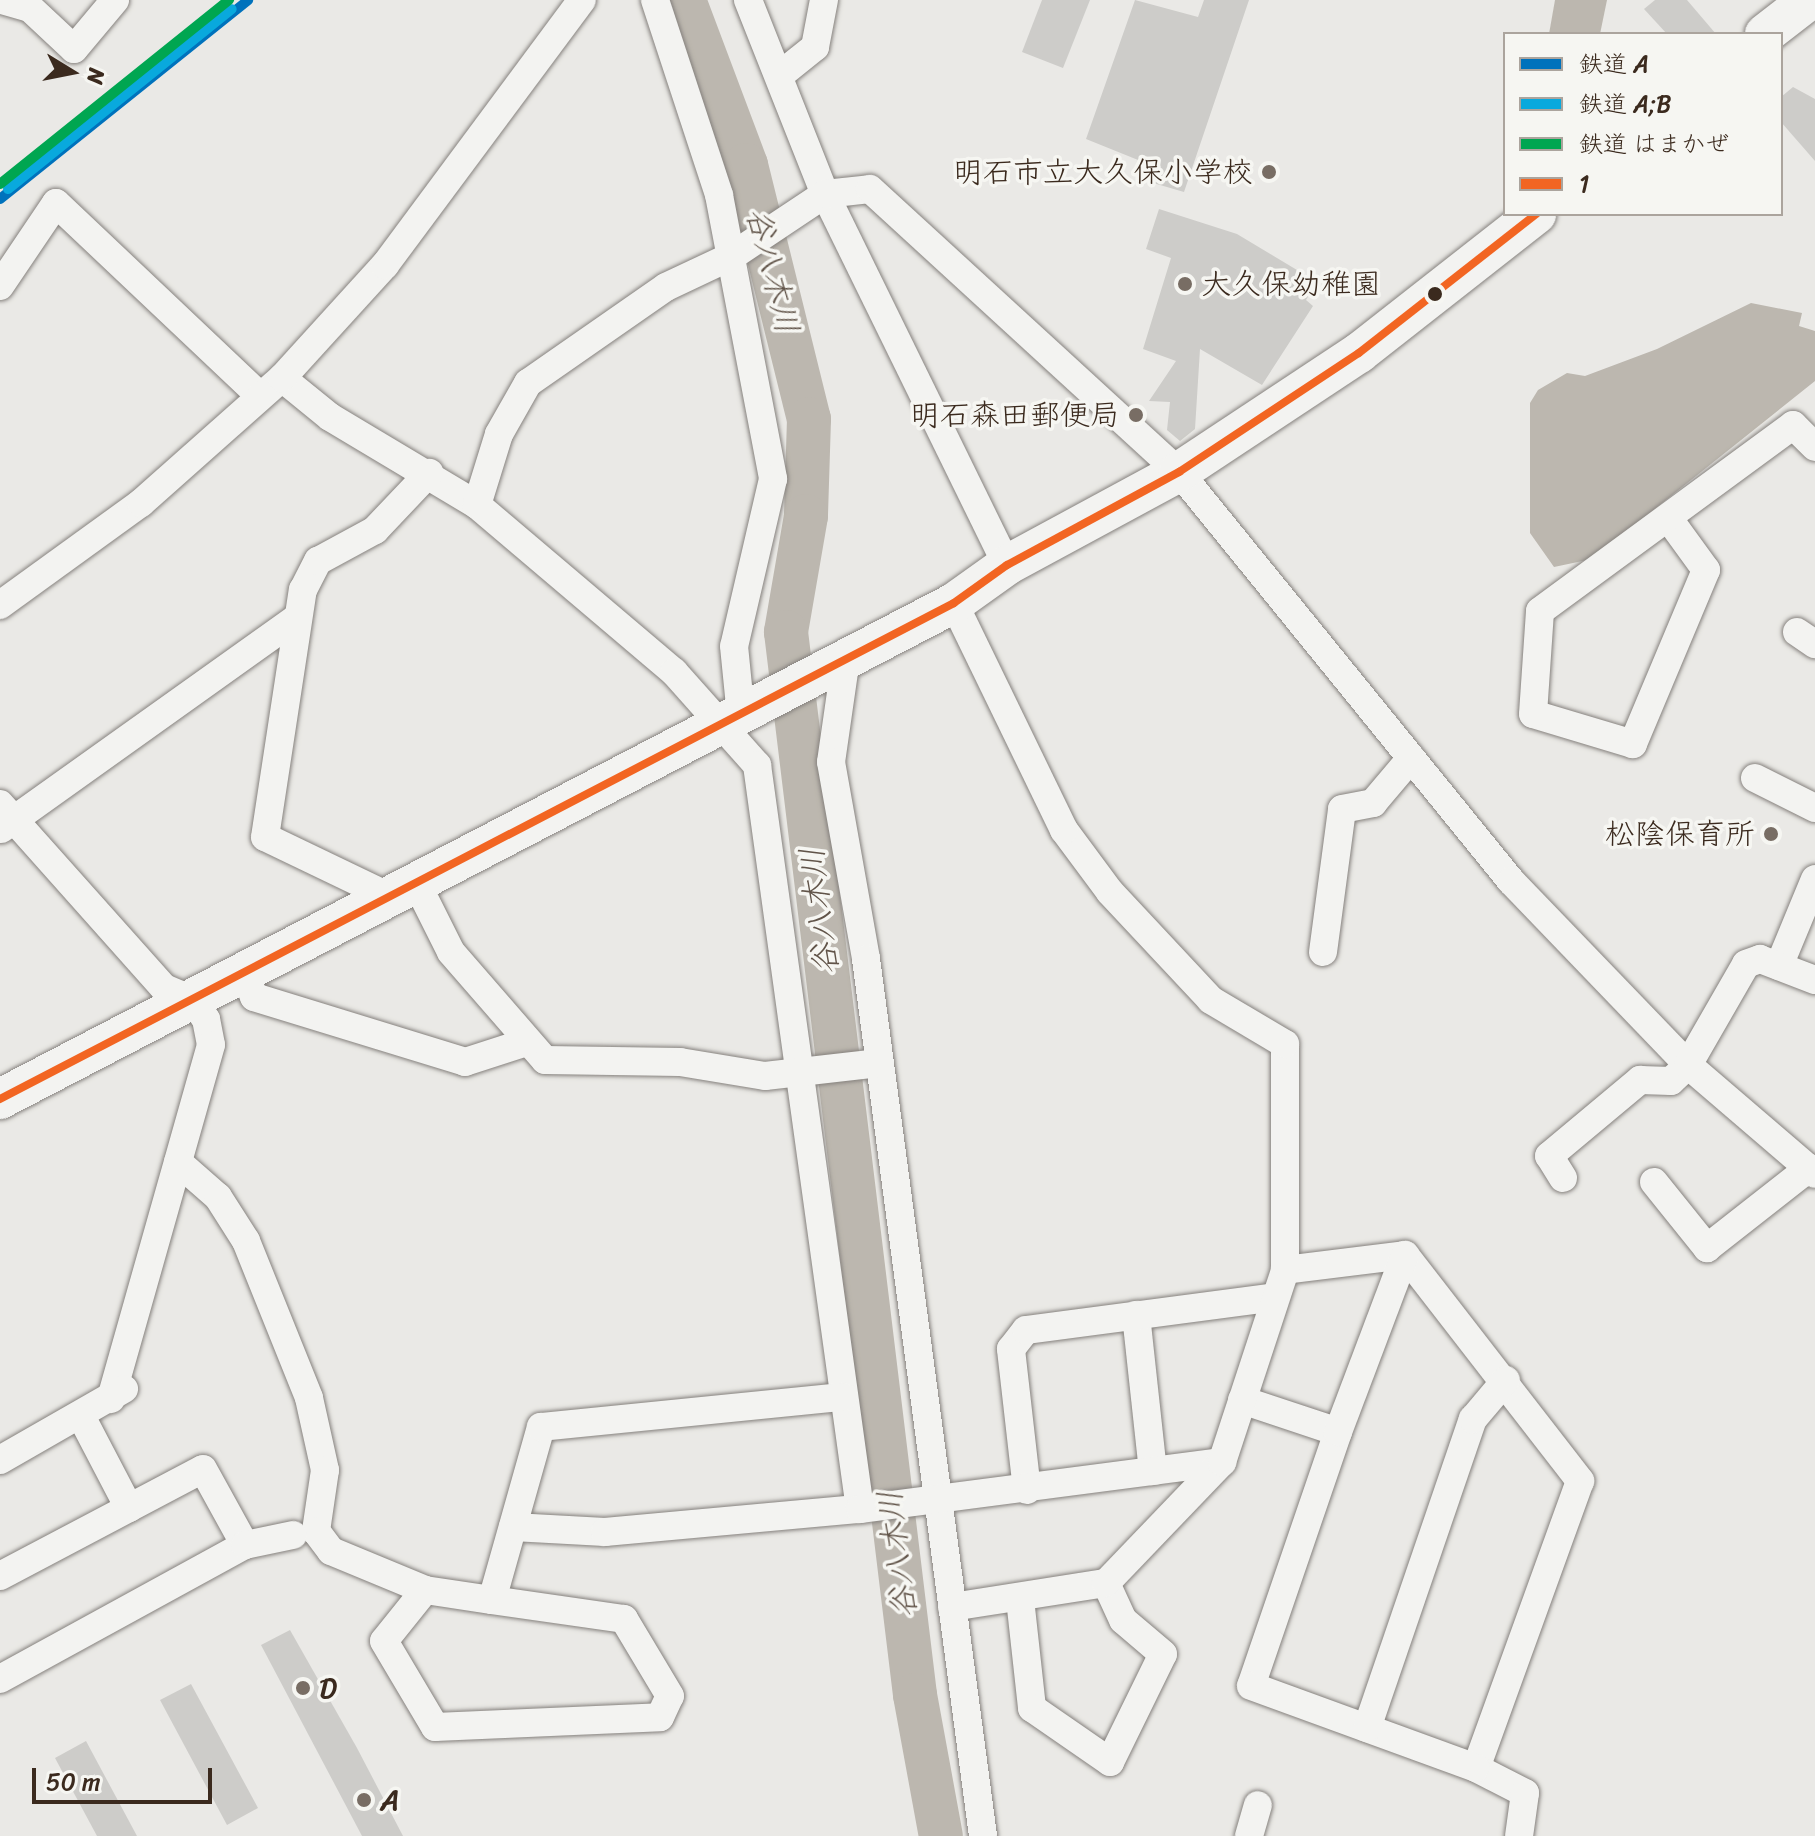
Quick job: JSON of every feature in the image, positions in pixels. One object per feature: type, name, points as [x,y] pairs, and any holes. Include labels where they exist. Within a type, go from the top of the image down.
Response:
[{"type":"highway","points":[[1768,32],[1809,0]]},
{"type":"highway","points":[[0,1099],[402,889],[845,665],[954,603],[1007,565],[1179,472],[1359,353],[1533,216]]},
{"type":"street","points":[[2,0],[30,8],[74,49],[115,0]]},
{"type":"street","points":[[0,605],[141,503],[257,393],[282,378],[385,265],[582,0]]},
{"type":"street","points":[[655,0],[732,256],[773,479],[734,646],[729,722]]},
{"type":"street","points":[[748,0],[825,194],[1007,565]]},
{"type":"street","points":[[780,75],[815,47],[824,0]]},
{"type":"street","points":[[477,505],[499,434],[528,383],[666,287],[732,256],[825,194],[870,189],[1179,472],[1511,881],[1688,1065],[1812,1171],[1707,1248],[1654,1182]]},
{"type":"street","points":[[0,286],[56,203],[257,393]]},
{"type":"street","points":[[282,378],[330,417],[429,473],[477,505],[729,722],[757,765],[860,1509]]},
{"type":"street","points":[[1669,519],[1706,570],[1633,744],[1533,714],[1540,611],[1793,425],[1815,447]]},
{"type":"street","points":[[429,473],[375,530],[318,561],[294,620],[265,837],[402,889],[451,952],[545,1060],[680,1062],[800,1075],[879,1063]]},
{"type":"street","points":[[952,1607],[1020,1599],[1106,1583],[1222,1462],[1285,1270],[1285,1044],[1211,1000],[1110,892],[1064,830],[954,603]]},
{"type":"street","points":[[0,1460],[121,1392],[178,1162],[211,1045],[206,1019],[192,1000],[164,988],[5,818],[294,620]]},
{"type":"street","points":[[845,665],[831,762],[879,1063],[934,1500],[983,1836]]},
{"type":"street","points":[[1323,952],[1342,809],[1373,803],[1411,758]]},
{"type":"street","points":[[1755,778],[1815,808]]},
{"type":"street","points":[[1779,966],[1815,879]]},
{"type":"street","points":[[1563,1178],[1549,1156],[1640,1080],[1671,1081],[1688,1065],[1746,964],[1760,959],[1815,980]]},
{"type":"street","points":[[244,973],[254,997],[465,1062],[527,1042]]},
{"type":"street","points":[[178,1162],[218,1197],[246,1241],[309,1398],[325,1470],[316,1531],[331,1551],[425,1590],[624,1619],[670,1696],[660,1717],[435,1727],[384,1641],[425,1590]]},
{"type":"street","points":[[1285,1270],[1405,1255]]},
{"type":"street","points":[[1405,1255],[1506,1380],[1580,1481],[1476,1768]]},
{"type":"street","points":[[1405,1255],[1338,1432],[1251,1686],[1476,1768],[1525,1793],[1519,1836]]},
{"type":"street","points":[[1027,1490],[1011,1349],[1026,1330],[1275,1297]]},
{"type":"street","points":[[1136,1315],[1153,1471]]},
{"type":"street","points":[[1367,1728],[1473,1419],[1506,1380]]},
{"type":"street","points":[[492,1600],[541,1427],[844,1397]]},
{"type":"street","points":[[1242,1400],[1338,1432]]},
{"type":"street","points":[[81,1416],[129,1508]]},
{"type":"street","points":[[513,1527],[605,1532],[860,1509],[1027,1490],[1222,1462]]},
{"type":"street","points":[[0,1576],[203,1469],[245,1545]]},
{"type":"street","points":[[0,1679],[245,1545],[293,1535]]},
{"type":"street","points":[[1020,1599],[1032,1708],[1110,1762],[1163,1654],[1123,1620],[1106,1583]]},
{"type":"street","points":[[1249,1836],[1258,1805]]},
{"type":"shaded area","points":[[1555,0],[1607,0],[1600,32],[1549,32]]},
{"type":"shaded area","points":[[1751,303],[1802,313],[1799,326],[1815,331],[1815,381],[1592,559],[1554,567],[1530,533],[1530,403],[1538,390],[1567,373],[1585,376],[1657,349]]},
{"type":"building","points":[[1042,0],[1090,0],[1063,68],[1022,52]]},
{"type":"building","points":[[1135,0],[1198,17],[1204,0],[1249,0],[1184,192],[1143,180],[1148,164],[1086,139]]},
{"type":"building","points":[[1655,0],[1687,0],[1714,32],[1665,32],[1644,9]]},
{"type":"building","points":[[1793,87],[1815,99],[1815,161],[1783,124],[1783,95]]},
{"type":"building","points":[[1159,209],[1237,234],[1317,282],[1306,300],[1313,306],[1262,385],[1200,349],[1195,429],[1180,441],[1167,430],[1170,402],[1149,401],[1176,361],[1143,349],[1171,258],[1146,249]]},
{"type":"building","points":[[290,1630],[403,1836],[362,1836],[261,1645]]},
{"type":"building","points":[[191,1684],[258,1808],[227,1825],[160,1700]]},
{"type":"building","points":[[86,1741],[137,1836],[97,1836],[55,1758]]},
{"type":"waterway","name":"谷八木川","points":[[684,0],[746,165],[809,419],[806,516],[786,632],[915,1695],[941,1836]]},
{"type":"rail line","name":"はまかぜ","points":[[0,184],[229,0]]},
{"type":"rail line","name":"A","points":[[0,199],[248,0]]},
{"type":"rail line","name":"A;B","points":[[8,189],[232,9]]},
{"type":"transit line","name":"1","points":[[0,1099],[954,603],[1007,565],[1179,472],[1359,353],[1533,216]]},
{"type":"place","name":"明石市立大久保小学校","points":[[1269,172]]},
{"type":"place","name":"大久保幼稚園","points":[[1185,284]]},
{"type":"place","name":"明石森田郵便局","points":[[1136,415]]},
{"type":"place","name":"松陰保育所","points":[[1771,834]]},
{"type":"place","name":"D","points":[[303,1688]]},
{"type":"place","name":"A","points":[[364,1800]]}]
